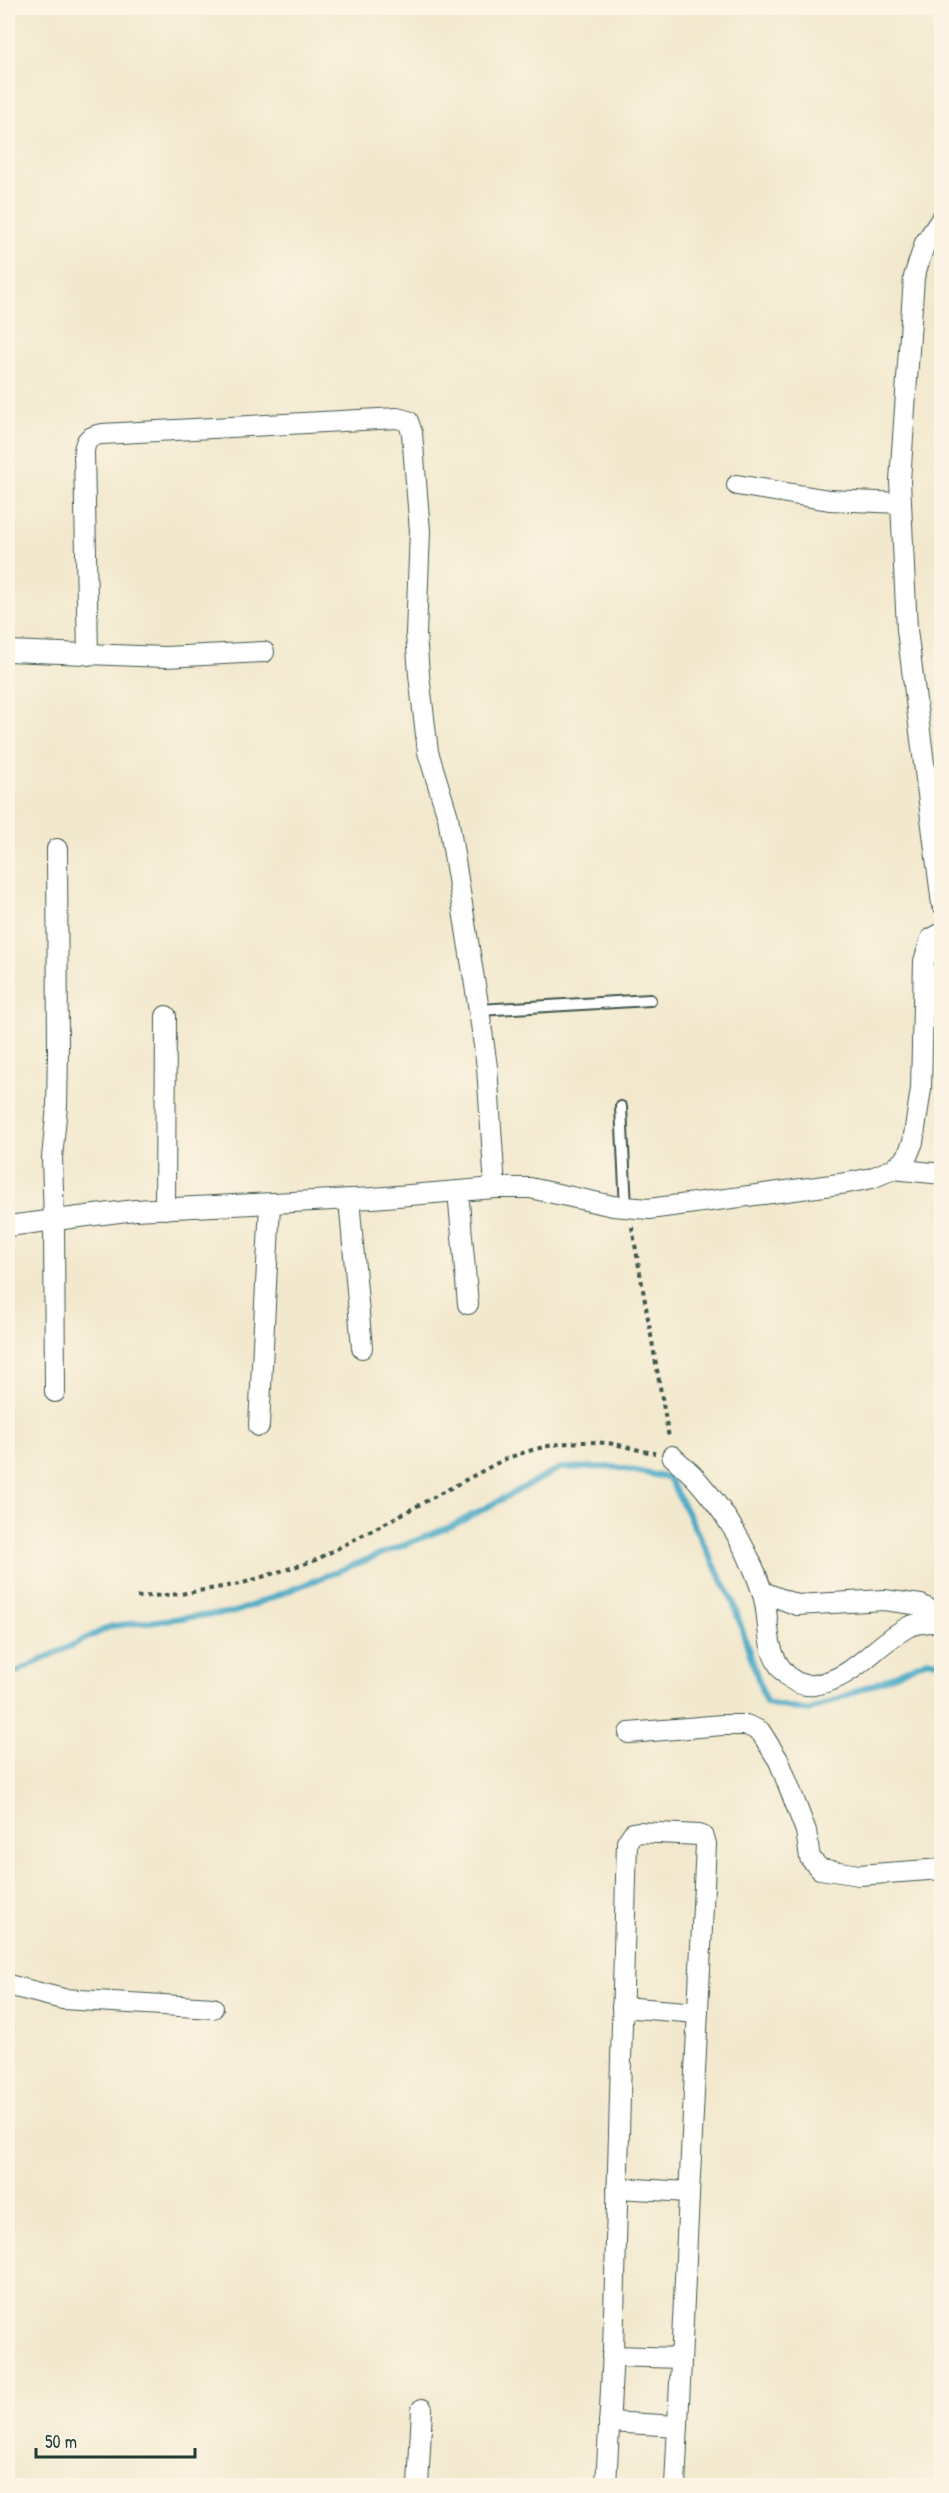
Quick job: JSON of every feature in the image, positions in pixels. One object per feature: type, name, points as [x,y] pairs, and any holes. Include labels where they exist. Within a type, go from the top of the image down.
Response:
[{"type":"street","points":[[942,218],[925,243],[914,277],[908,376],[903,411],[901,503],[907,630],[942,904]]},
{"type":"street","points":[[88,655],[84,452],[87,440],[91,437],[102,434],[397,418],[408,421],[412,433],[420,531],[416,633],[420,686],[430,763],[448,817],[479,1010],[487,1067],[495,1188]]},
{"type":"street","points":[[737,485],[829,500],[901,503]]},
{"type":"street","points":[[8,651],[165,657],[264,652]]},
{"type":"street","points":[[55,1392],[54,1220],[51,1158],[57,1106],[58,1063],[57,849]]},
{"type":"street","points":[[8,1227],[165,1209],[495,1188],[530,1188],[628,1208],[668,1207],[847,1184],[872,1178],[893,1170],[906,1159],[913,1142],[919,1115],[924,961],[931,939],[942,933]]},
{"type":"street","points":[[165,1209],[166,1016]]},
{"type":"street","points":[[893,1170],[942,1174]]},
{"type":"street","points":[[458,1191],[468,1304]]},
{"type":"street","points":[[348,1199],[362,1348]]},
{"type":"street","points":[[259,1426],[270,1204]]},
{"type":"street","points":[[672,1456],[697,1479],[722,1511],[748,1556],[763,1592],[771,1647],[790,1679],[811,1686],[845,1675],[861,1665],[898,1633],[912,1625],[942,1621]]},
{"type":"street","points":[[763,1592],[797,1605],[884,1600],[921,1605],[942,1616]]},
{"type":"street","points":[[629,1733],[722,1725],[746,1725],[760,1731],[779,1761],[806,1831],[810,1858],[820,1869],[859,1875],[942,1869]]},
{"type":"street","points":[[606,2486],[627,1842],[633,1833],[638,1832],[699,1835],[704,1837],[706,1844],[675,2486]]},
{"type":"street","points":[[8,1985],[63,1999],[213,2008]]},
{"type":"street","points":[[622,2007],[698,2013]]},
{"type":"street","points":[[617,2188],[689,2192]]},
{"type":"street","points":[[612,2356],[681,2358]]},
{"type":"street","points":[[418,2486],[422,2409]]},
{"type":"street","points":[[609,2422],[678,2426]]},
{"type":"lane","points":[[479,1010],[650,999]]},
{"type":"lane","points":[[621,1107],[628,1208]]},
{"type":"path","points":[[137,1597],[180,1594],[240,1584],[316,1560],[527,1450],[574,1442],[606,1443],[672,1456],[628,1208]]},
{"type":"waterway","points":[[8,1676],[112,1626],[235,1612],[452,1526],[560,1468],[616,1467],[669,1478],[732,1599],[766,1703],[808,1711],[927,1660],[942,1663]]}]
